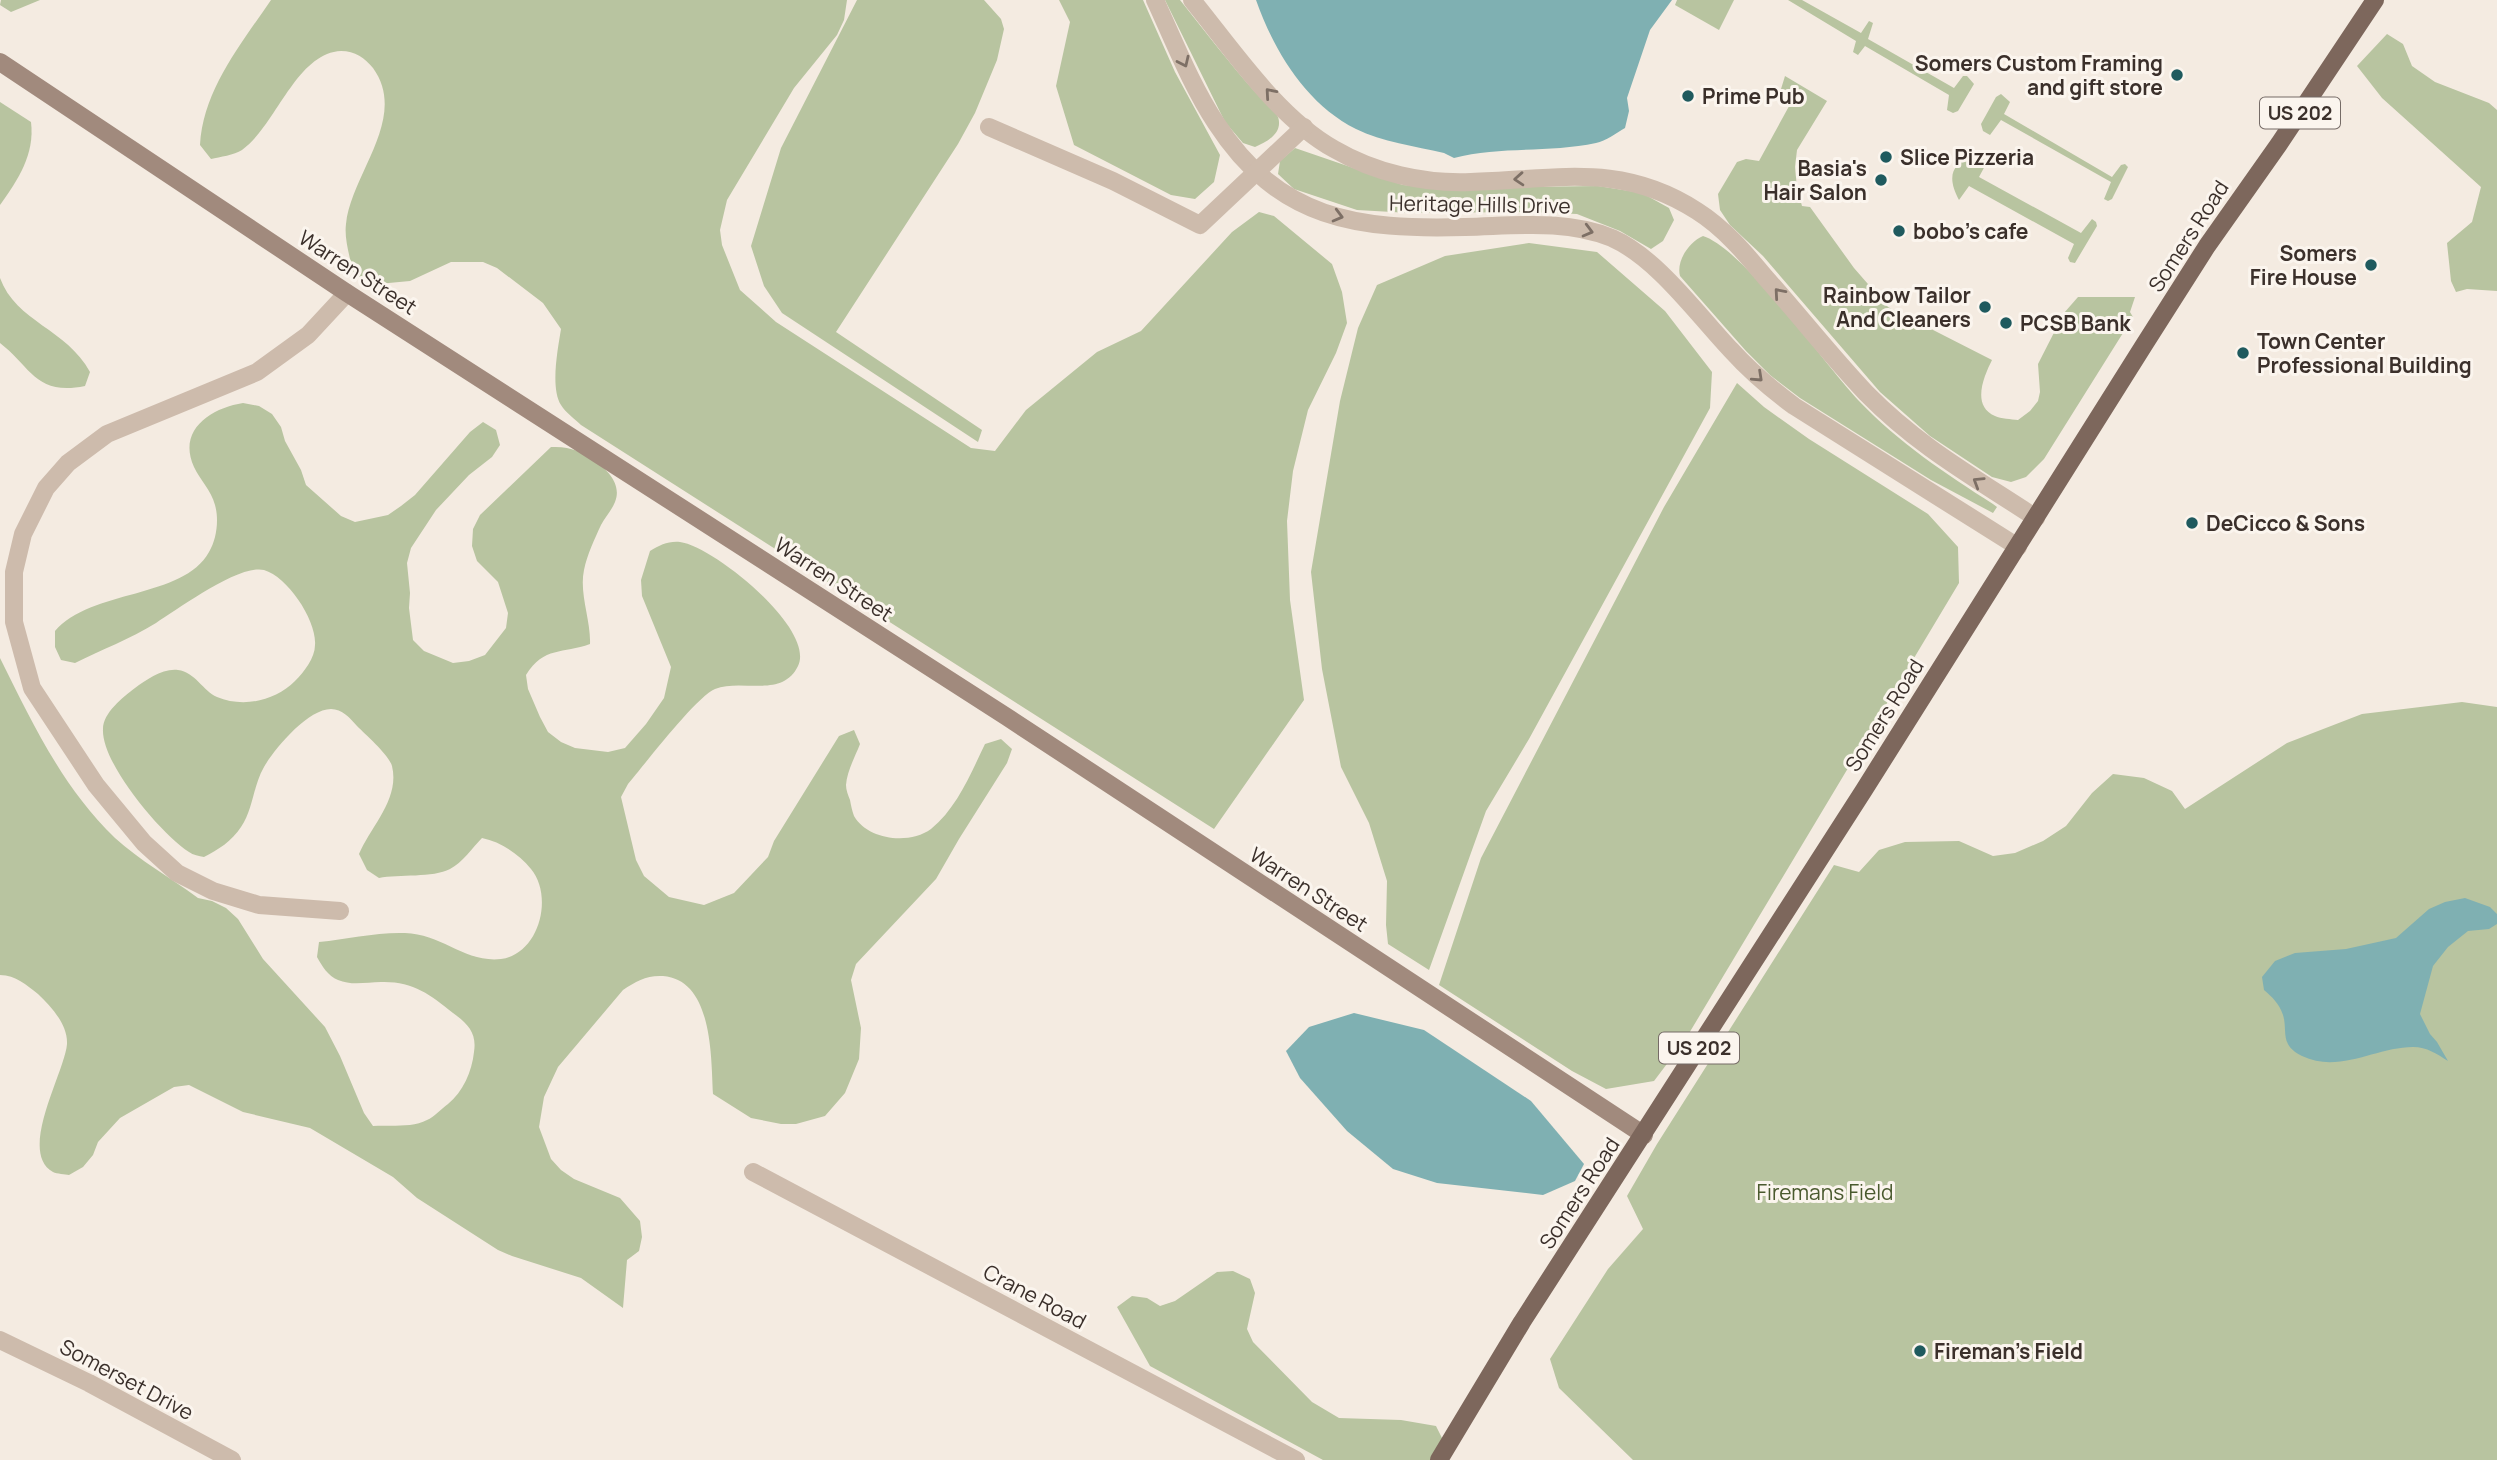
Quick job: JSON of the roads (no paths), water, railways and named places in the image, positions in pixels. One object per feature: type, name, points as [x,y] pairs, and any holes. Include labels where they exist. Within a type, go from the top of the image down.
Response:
[{"type":"main road","name":"Somers Road","points":[[1439,1460],[1522,1322],[1644,1135],[2207,246],[2375,0]]},
{"type":"street","name":"Heritage Hills Drive","points":[[1155,0],[1215,122],[1235,151],[1278,192],[1304,206],[1339,218],[1377,224],[1417,227],[1564,226],[1614,239],[1660,272],[1761,381],[1794,406],[2018,547]]},
{"type":"street","name":"Heritage Hills Drive","points":[[1192,0],[1277,102],[1332,148],[1362,163],[1394,174],[1431,181],[1470,182],[1580,176],[1612,178],[1645,185],[1699,212],[1744,253],[1864,391],[1899,425],[1973,479],[2036,518]]},
{"type":"street","name":"Warren Street","points":[[0,62],[347,293],[996,710],[1644,1135]]},
{"type":"street","points":[[989,127],[1113,181],[1200,225],[1304,127]]},
{"type":"street","points":[[340,911],[259,905],[213,891],[177,873],[144,843],[96,785],[32,688],[14,622],[14,572],[23,534],[46,488],[68,463],[107,434],[257,372],[308,335],[347,293]]},
{"type":"street","name":"Crane Road","points":[[753,1172],[1296,1460]]},
{"type":"street","name":"Somerset Drive","points":[[0,1340],[89,1383],[232,1460]]},
{"type":"water","points":[[1256,0],[1672,0],[1650,30],[1627,98],[1629,111],[1625,128],[1607,139],[1579,146],[1489,152],[1454,158],[1366,133],[1338,118],[1307,91],[1282,57]]},
{"type":"water","points":[[2465,898],[2490,907],[2497,914],[2497,924],[2489,929],[2468,931],[2448,947],[2433,966],[2420,1014],[2448,1061],[2436,1053],[2413,1047],[2344,1061],[2316,1061],[2302,1056],[2290,1047],[2281,1011],[2264,990],[2262,977],[2275,961],[2295,953],[2346,949],[2396,938],[2429,909]]},
{"type":"water","points":[[1354,1013],[1424,1030],[1531,1101],[1584,1164],[1575,1181],[1543,1195],[1437,1183],[1393,1169],[1347,1131],[1300,1078],[1286,1051],[1309,1027]]},
{"type":"place","name":"Somers Custom Framing and gift store","points":[[2177,75]]},
{"type":"place","name":"Prime Pub","points":[[1688,96]]},
{"type":"place","name":"Slice Pizzeria","points":[[1886,157]]},
{"type":"place","name":"Basia's Hair Salon","points":[[1881,180]]},
{"type":"place","name":"bobo's cafe","points":[[1899,231]]},
{"type":"place","name":"Somers Fire House","points":[[2371,265]]},
{"type":"place","name":"Rainbow Tailor And Cleaners","points":[[1985,307]]},
{"type":"place","name":"PCSB Bank","points":[[2006,323]]},
{"type":"place","name":"Town Center Professional Building","points":[[2243,353]]},
{"type":"place","name":"DeCicco & Sons","points":[[2192,523]]},
{"type":"place","name":"Fireman's Field","points":[[1920,1351]]},
{"type":"park label","name":"Firemans Field","points":[[1825,1192]]}]
